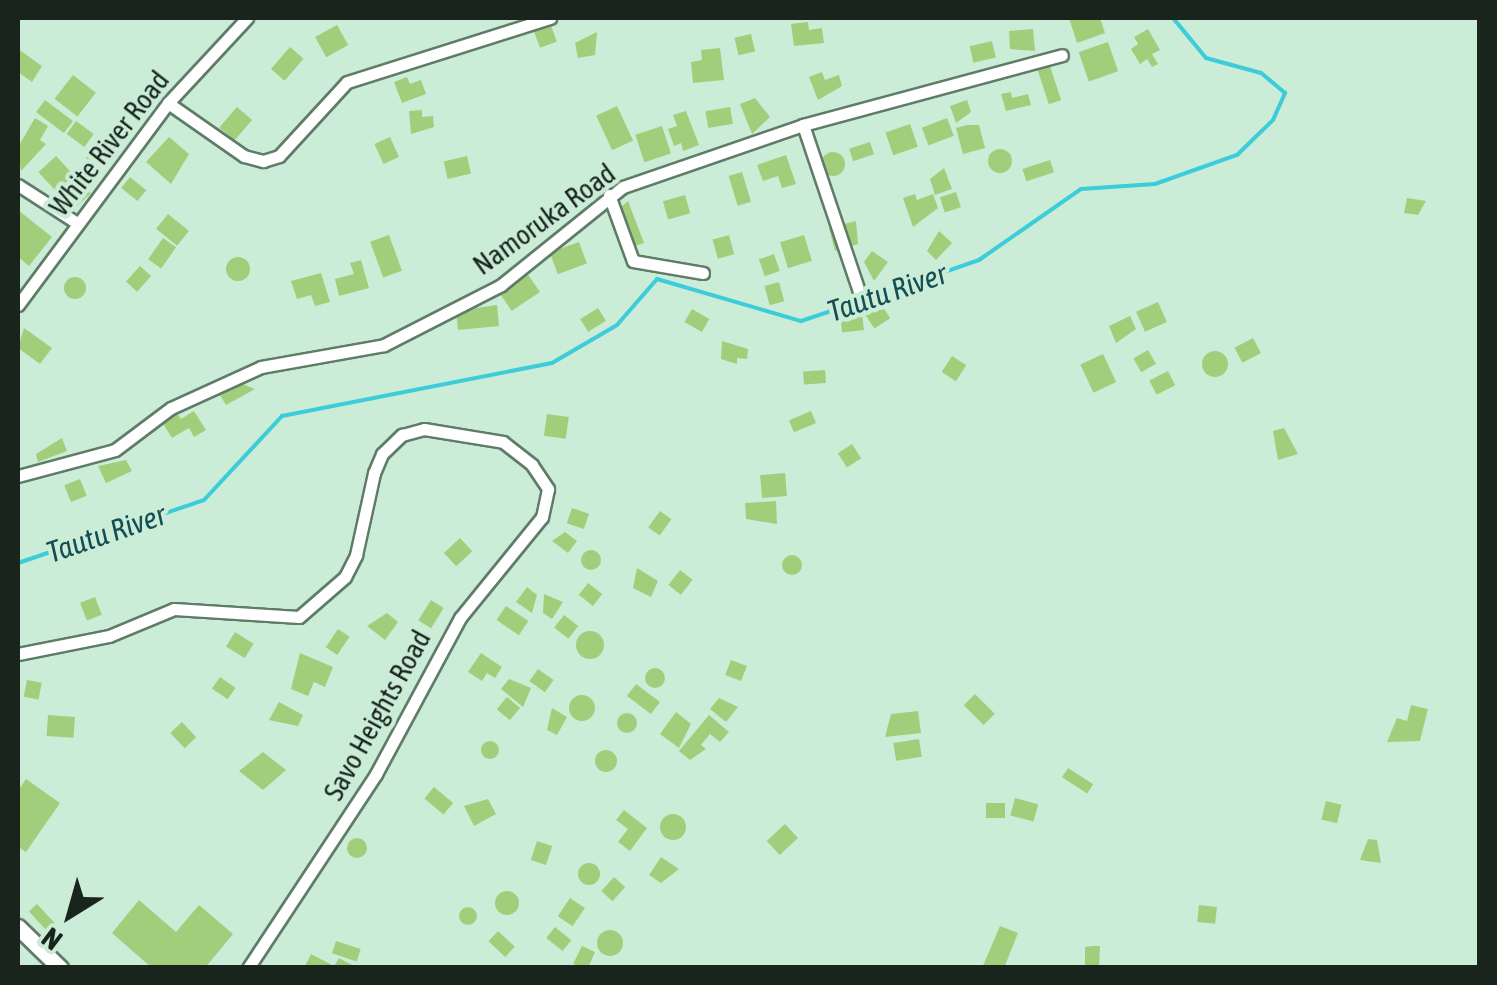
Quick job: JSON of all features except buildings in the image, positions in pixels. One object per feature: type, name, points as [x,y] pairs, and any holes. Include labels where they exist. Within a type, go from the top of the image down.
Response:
[{"type":"main road","points":[[18,926],[60,968]]},
{"type":"street","name":"White River Road","points":[[18,305],[168,104],[248,18]]},
{"type":"street","points":[[168,104],[244,156],[263,162],[279,156],[347,82],[550,18]]},
{"type":"street","name":"Namoruka Road","points":[[18,476],[116,450],[170,408],[261,368],[384,345],[501,285],[609,195],[803,125],[1062,55]]},
{"type":"street","points":[[803,125],[864,306]]},
{"type":"street","points":[[18,184],[77,223]]},
{"type":"street","points":[[609,195],[634,261],[703,273]]},
{"type":"street","name":"Savo Heights Road","points":[[18,654],[109,636],[174,609],[299,617],[344,577],[356,555],[374,473],[382,454],[402,436],[424,429],[503,442],[548,489],[542,518],[460,618],[376,774],[248,968]]},
{"type":"waterway","name":"Tautu River","points":[[867,299],[979,260],[1081,189],[1155,184],[1237,155],[1273,120],[1285,93],[1261,73],[1206,58],[1173,18]]},
{"type":"waterway","name":"Tautu River","points":[[18,563],[204,500],[282,416],[552,363],[617,325],[657,279],[801,321],[858,302]]}]
